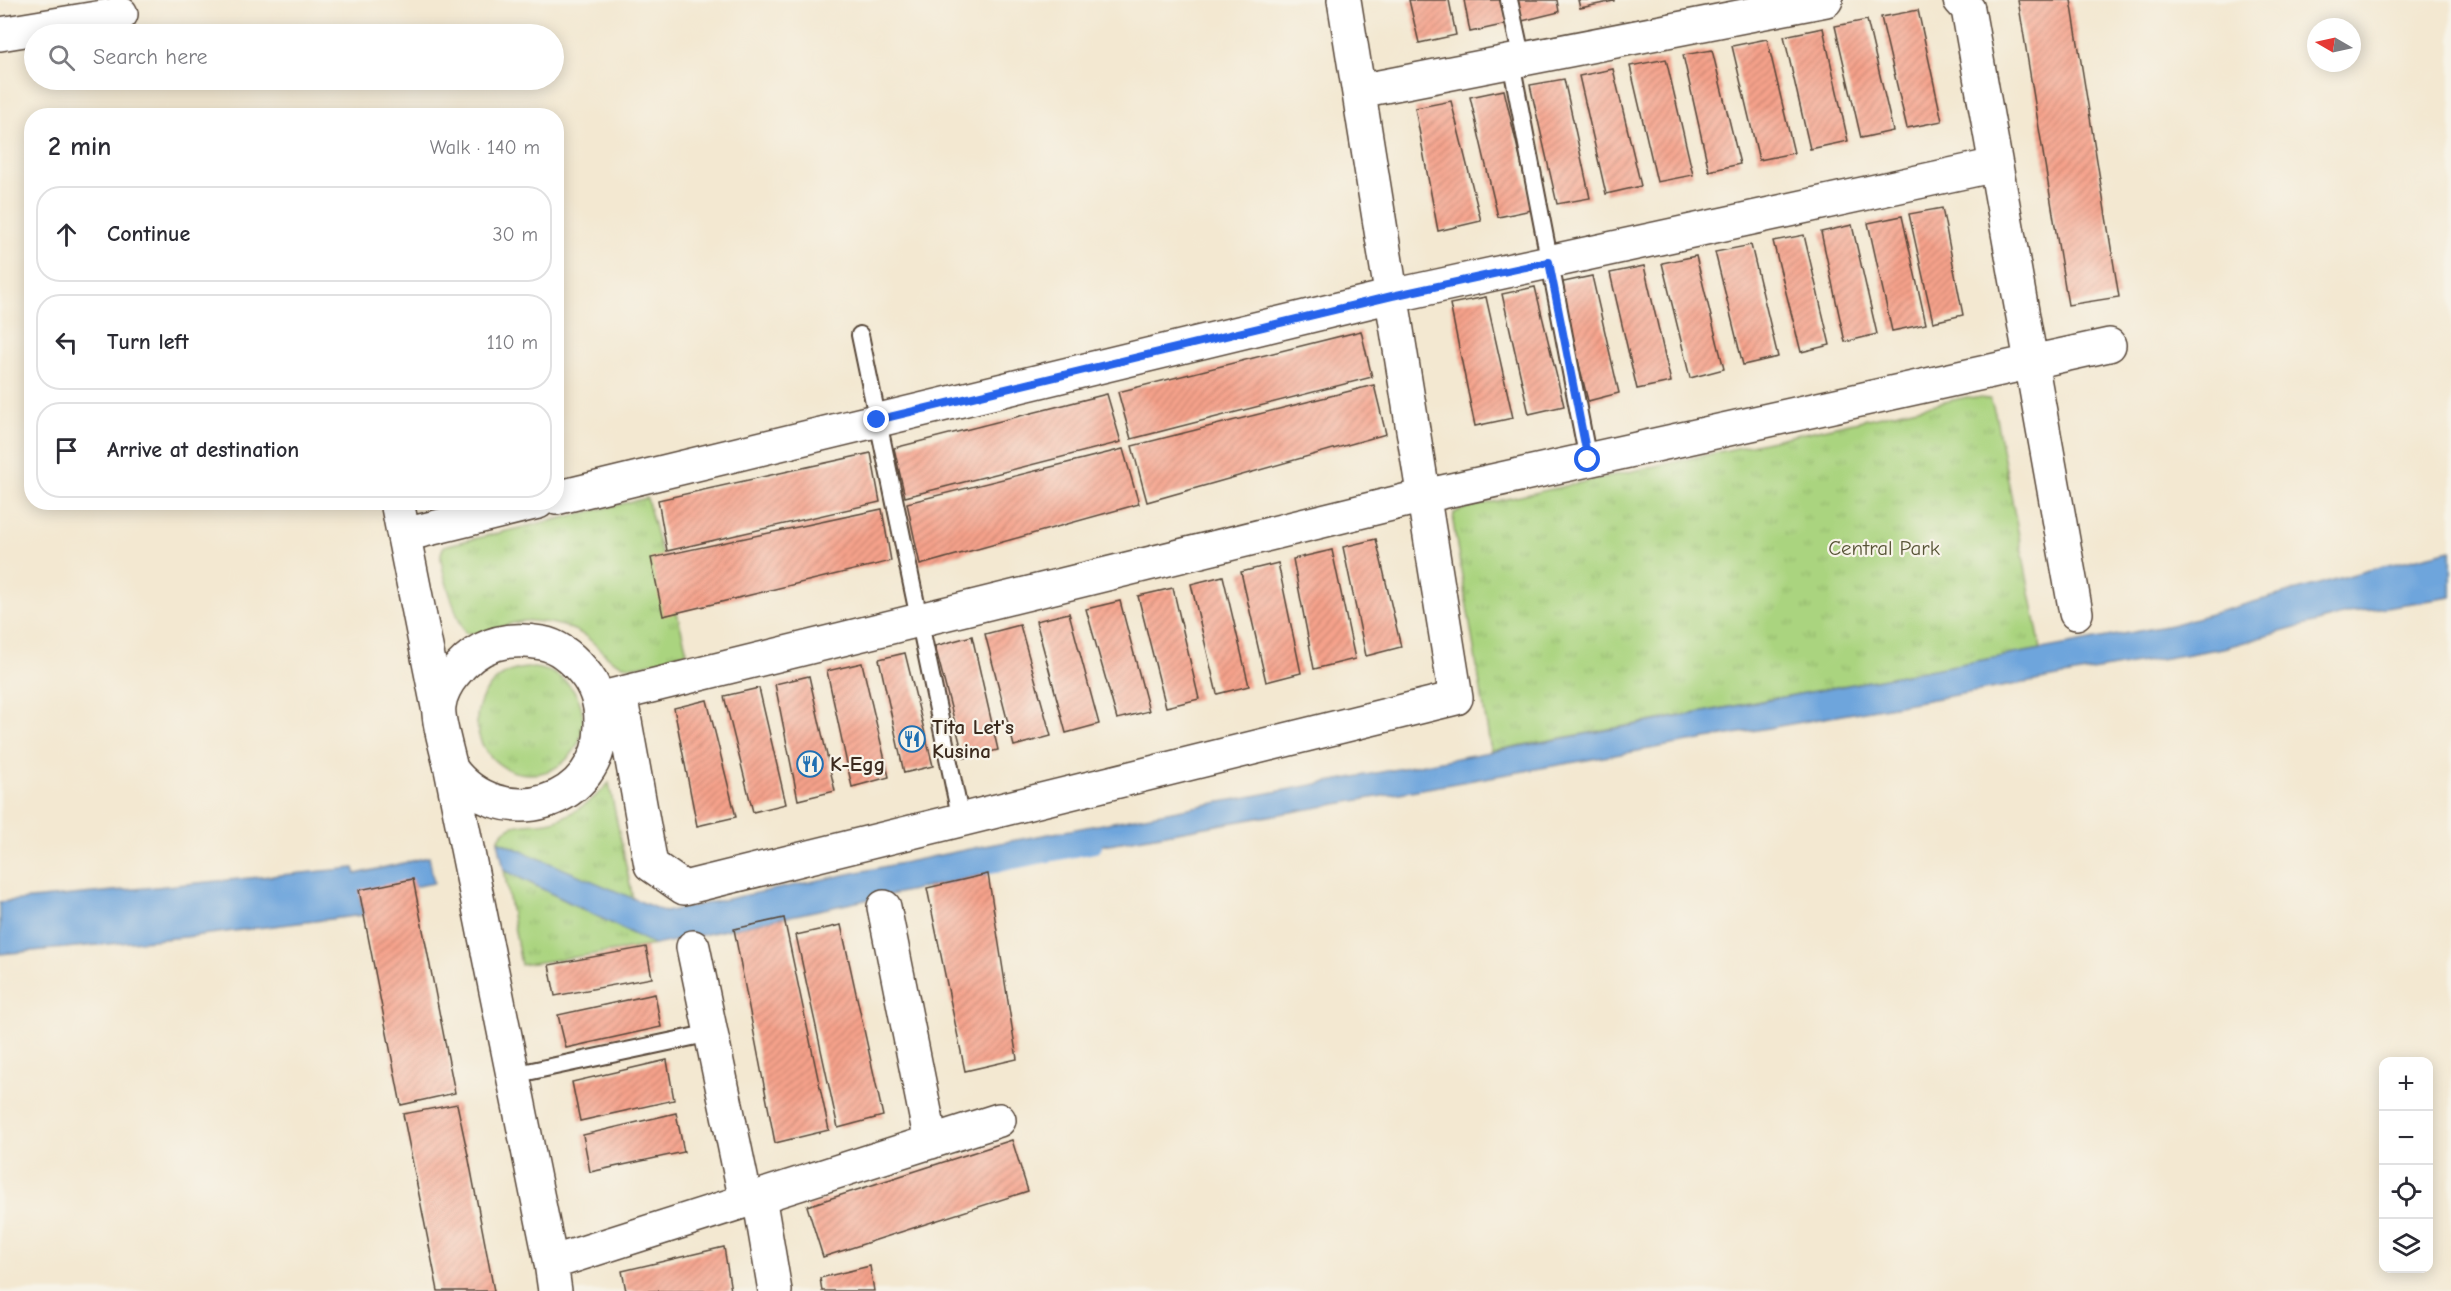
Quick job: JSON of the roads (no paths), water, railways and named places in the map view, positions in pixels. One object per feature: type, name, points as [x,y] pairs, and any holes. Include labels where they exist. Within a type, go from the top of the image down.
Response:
[{"type":"street","points":[[438,707],[447,682],[465,660],[490,645],[518,639],[546,644],[572,658],[590,680],[609,697],[651,865],[684,888],[1456,698],[1344,0]]},
{"type":"street","points":[[1359,91],[1826,0]]},
{"type":"street","points":[[1960,0],[1968,9],[2076,613]]},
{"type":"street","points":[[60,24],[121,14]]},
{"type":"street","points":[[0,34],[24,30]]},
{"type":"street","points":[[564,496],[1392,296],[1996,165]]},
{"type":"street","points":[[451,769],[462,784],[484,798],[509,806],[535,805],[559,796],[580,780],[595,758],[602,733],[601,706],[609,697],[1424,496],[2109,345]]},
{"type":"street","points":[[399,510],[553,1277],[752,1199],[999,1119]]},
{"type":"street","points":[[404,535],[506,510]]},
{"type":"street","points":[[884,907],[930,1142]]},
{"type":"street","points":[[693,947],[711,1033],[775,1291]]},
{"type":"lane","points":[[1509,0],[1516,61],[1549,262],[1588,460]]},
{"type":"lane","points":[[860,335],[961,819]]},
{"type":"lane","points":[[513,1075],[711,1033]]},
{"type":"water","points":[[2451,550],[2451,597],[2353,612],[2223,648],[1007,862],[988,874],[655,945],[504,870],[498,841],[665,912],[984,846],[2171,625],[2380,567]]},
{"type":"water","points":[[429,857],[434,883],[360,897],[363,915],[185,937],[0,954],[0,902],[354,868],[356,874]]},
{"type":"waterway","points":[[988,867],[1095,846]]},
{"type":"place","name":"Tita Let's Kusina","points":[[912,739]]},
{"type":"place","name":"K-Egg","points":[[810,764]]},
{"type":"park label","name":"Central Park","points":[[1884,548]]}]
